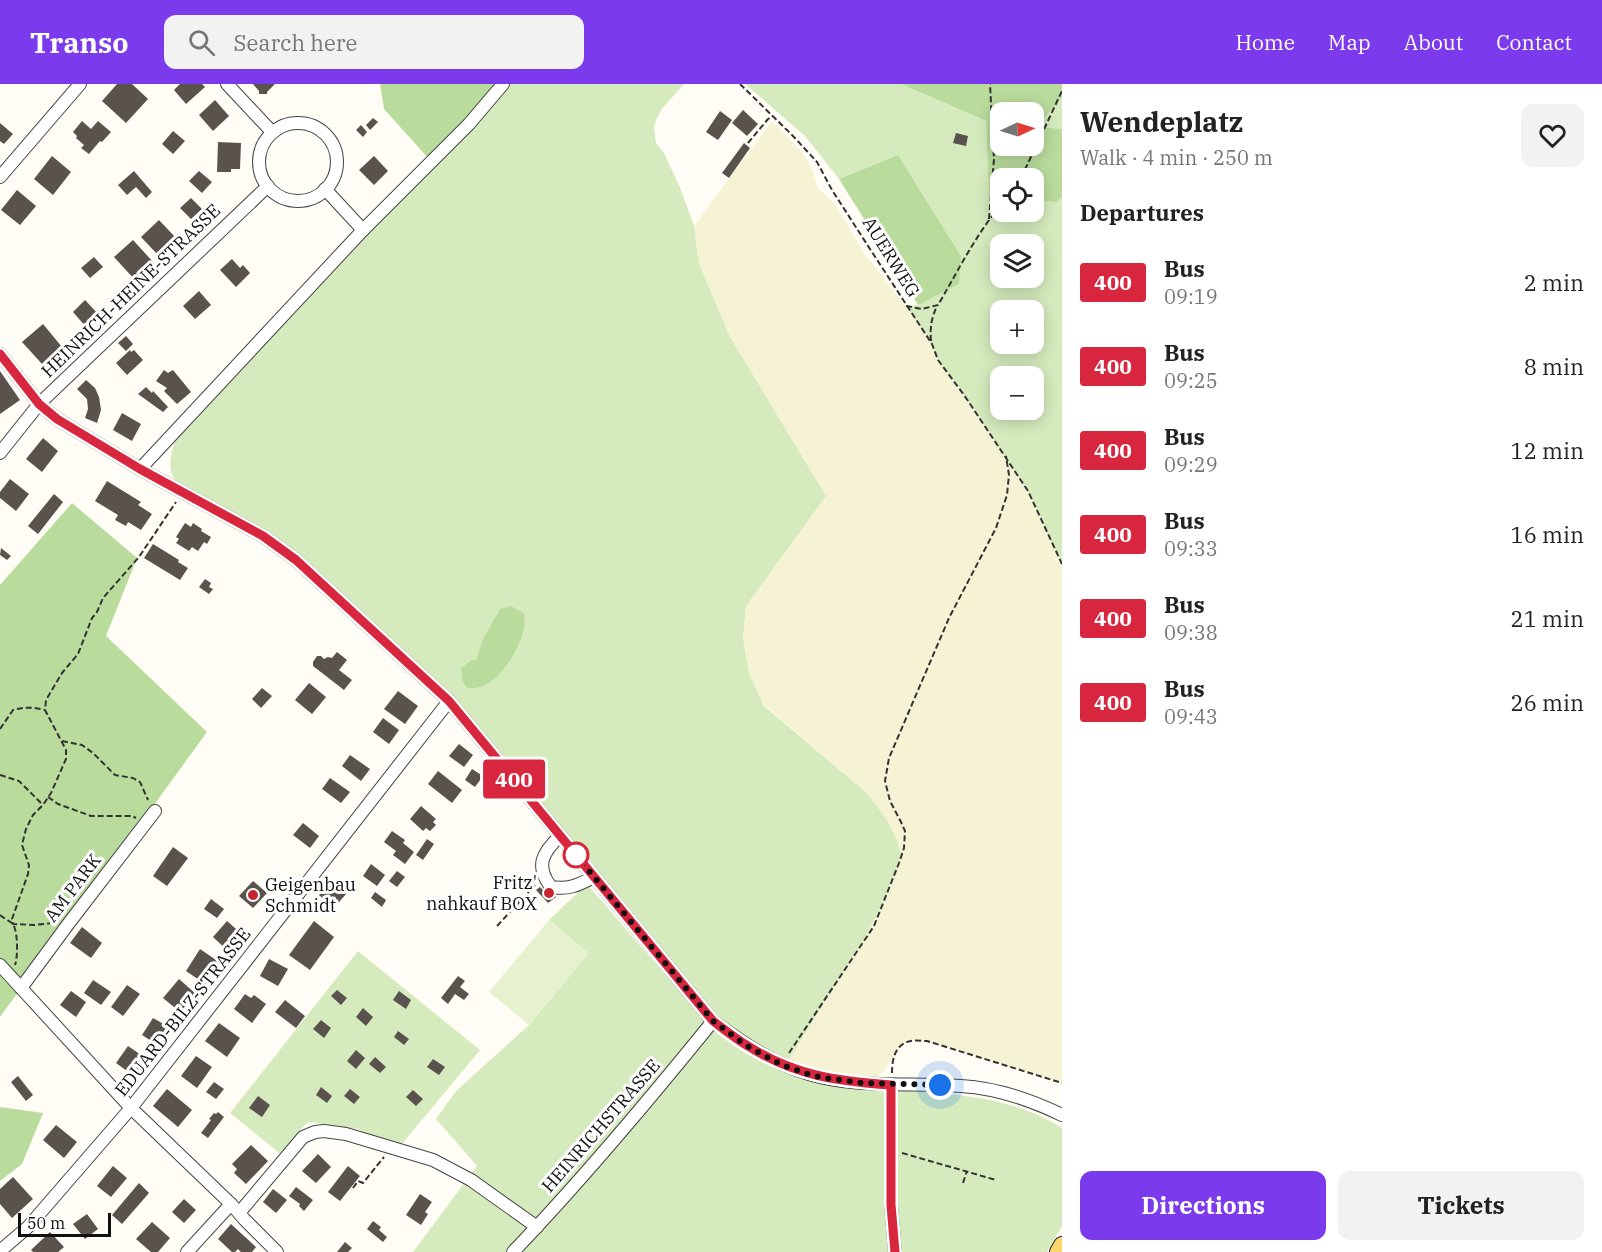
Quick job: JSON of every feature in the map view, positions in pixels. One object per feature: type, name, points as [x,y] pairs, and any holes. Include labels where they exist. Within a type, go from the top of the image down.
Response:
[{"type":"main road","points":[[1058,1252],[1062,1245]]},
{"type":"street","points":[[0,177],[80,84]]},
{"type":"street","points":[[227,84],[272,132]]},
{"type":"street","points":[[140,469],[363,231],[469,124],[503,84]]},
{"type":"street","points":[[296,123],[309,124],[321,130],[330,140],[336,152],[333,178],[326,189],[303,200],[290,200],[278,195],[268,186],[261,173],[259,158],[263,144],[272,132],[284,125],[296,123]]},
{"type":"street","name":"HEINRICH-HEINE-STRASSE","points":[[0,453],[39,404],[268,186]]},
{"type":"street","points":[[326,189],[363,231]]},
{"type":"street","points":[[0,354],[39,404],[57,419],[140,469],[263,536],[296,560],[449,701],[713,1021],[747,1046],[782,1065],[811,1075],[840,1081],[891,1085],[979,1088],[1028,1101],[1062,1115]]},
{"type":"street","name":"EDUARD-BILZ-STRASSE","points":[[0,1251],[28,1227],[131,1108],[449,701]]},
{"type":"street","name":"AM PARK","points":[[21,988],[155,811]]},
{"type":"street","points":[[560,836],[548,849],[542,863],[543,876],[551,886],[564,889],[594,877]]},
{"type":"street","points":[[0,965],[131,1108],[235,1208],[277,1252]]},
{"type":"street","name":"HEINRICHSTRASSE","points":[[513,1252],[644,1106],[713,1021]]},
{"type":"street","points":[[891,1085],[891,1205],[895,1252]]},
{"type":"street","points":[[187,1252],[235,1208],[303,1137],[315,1132],[346,1134],[433,1160],[471,1180],[537,1227]]},
{"type":"path","name":"AUERWEG","points":[[740,84],[817,162],[832,190],[932,344],[938,360],[1028,490],[1062,564]]},
{"type":"path","points":[[932,344],[930,328],[932,316],[973,241],[989,219],[994,159],[990,84]]},
{"type":"path","points":[[1026,168],[1062,91]]},
{"type":"path","points":[[748,143],[773,116]]},
{"type":"path","points":[[906,306],[922,309],[938,305]]},
{"type":"path","points":[[782,1065],[874,926],[899,863],[904,848],[905,831],[890,801],[885,781],[889,758],[949,618],[996,528],[1007,495],[1009,475],[1006,456]]},
{"type":"path","points":[[9,975],[16,962],[16,937],[12,920],[28,874],[29,865],[22,845],[26,829],[33,815],[48,796],[66,759],[66,750],[45,710],[46,700],[62,673],[78,654],[92,618],[103,598],[139,557],[183,492]]},
{"type":"path","points":[[0,729],[13,710],[33,707],[45,710]]},
{"type":"path","points":[[62,741],[82,746],[93,753],[115,775],[133,778],[140,782],[155,811]]},
{"type":"path","points":[[0,775],[19,781],[42,805]]},
{"type":"path","points":[[48,796],[58,804],[91,816],[132,816],[145,824]]},
{"type":"path","points":[[497,926],[543,876]]},
{"type":"path","points":[[0,915],[13,924],[69,923]]},
{"type":"path","points":[[891,1085],[892,1060],[899,1046],[911,1041],[927,1041],[1062,1083]]},
{"type":"path","points":[[353,1188],[358,1181],[363,1183],[392,1148]]},
{"type":"path","points":[[891,1150],[996,1180]]},
{"type":"path","points":[[963,1183],[967,1172]]},
{"type":"shaded area","points":[[772,121],[802,152],[812,169],[818,188],[835,204],[864,253],[906,306],[932,344],[938,360],[1006,456],[1028,491],[1062,564],[1062,1083],[927,1041],[911,1041],[899,1046],[892,1060],[876,1077],[818,1071],[788,1061],[868,932],[885,898],[901,854],[887,820],[868,794],[764,705],[749,673],[743,638],[746,606],[826,496],[730,337],[699,264],[694,226]]},
{"type":"green space","points":[[380,84],[503,84],[430,160],[384,109]]},
{"type":"green space","points":[[503,84],[684,84],[661,110],[656,120],[654,127],[656,143],[664,153],[681,190],[694,226],[699,264],[730,337],[826,496],[746,606],[743,638],[749,673],[764,706],[868,794],[887,820],[901,854],[885,898],[868,932],[788,1061],[742,1036],[700,997],[459,705],[342,597],[175,480],[172,475],[171,459],[176,437]]},
{"type":"green space","points":[[745,84],[901,84],[986,121],[990,222],[1044,222],[1044,201],[1056,202],[1062,198],[1062,564],[1028,491],[938,360],[932,344],[906,306],[918,305],[961,256],[898,155],[839,179],[805,136]]},
{"type":"green space","points":[[901,84],[1062,84],[1062,97],[1044,119],[1044,102],[990,102],[990,156],[1044,156],[1044,128],[1062,129],[1062,198],[1056,202],[1044,201],[1044,168],[990,168],[989,196],[986,121]]},
{"type":"green space","points":[[1062,97],[1062,129],[1044,128],[1044,118]]},
{"type":"green space","points":[[898,155],[961,256],[959,284],[918,305],[839,179]]},
{"type":"green space","points":[[72,503],[137,558],[106,636],[207,732],[0,1017],[0,585]]},
{"type":"green space","points":[[511,606],[524,614],[522,636],[513,655],[493,680],[476,688],[466,687],[462,679],[461,668],[472,660],[476,660],[484,637],[500,609]]},
{"type":"green space","points":[[587,884],[713,1030],[762,1062],[796,1076],[833,1085],[959,1095],[995,1101],[1029,1111],[1062,1128],[1062,1226],[1047,1252],[413,1252],[477,1166],[436,1119],[456,1091],[529,1025],[588,954],[549,920]]},
{"type":"green space","points":[[549,920],[589,953],[529,1025],[489,992]]},
{"type":"green space","points":[[358,951],[480,1050],[401,1145],[358,1129],[308,1122],[282,1155],[230,1113]]},
{"type":"green space","points":[[0,1107],[43,1113],[22,1164],[0,1181]]},
{"type":"building","points":[[117,84],[132,84],[148,99],[126,123],[102,101]]},
{"type":"building","points":[[180,84],[202,84],[205,87],[186,104],[174,90]]},
{"type":"building","points":[[253,84],[275,84],[267,94],[259,94]]},
{"type":"building","points":[[215,100],[229,116],[213,131],[199,115]]},
{"type":"building","points":[[743,110],[758,124],[747,136],[732,123]]},
{"type":"building","points":[[720,111],[732,120],[718,140],[706,132]]},
{"type":"building","points":[[373,118],[378,122],[370,130],[366,125]]},
{"type":"building","points":[[82,121],[91,129],[98,121],[111,132],[89,154],[81,148],[84,145],[73,132]]},
{"type":"building","points":[[0,123],[13,134],[4,144],[0,141]]},
{"type":"building","points":[[361,125],[367,132],[363,137],[356,130]]},
{"type":"building","points":[[173,131],[185,141],[173,154],[162,144]]},
{"type":"building","points":[[956,133],[968,136],[966,146],[953,143]]},
{"type":"building","points":[[218,142],[241,143],[240,169],[231,169],[231,172],[217,172]]},
{"type":"building","points":[[744,143],[750,148],[729,178],[722,173]]},
{"type":"building","points":[[52,156],[71,172],[53,195],[34,179]]},
{"type":"building","points":[[374,156],[388,171],[374,185],[359,170]]},
{"type":"building","points":[[134,171],[152,192],[146,198],[136,187],[127,195],[118,185]]},
{"type":"building","points":[[199,171],[212,182],[202,193],[189,181]]},
{"type":"building","points":[[17,190],[36,206],[20,225],[1,210]]},
{"type":"building","points":[[191,198],[202,209],[191,219],[180,208]]},
{"type":"building","points":[[159,220],[176,238],[158,255],[141,237]]},
{"type":"building","points":[[133,240],[154,263],[135,280],[114,257]]},
{"type":"building","points":[[94,257],[103,267],[90,278],[81,268]]},
{"type":"building","points":[[232,259],[240,268],[243,265],[250,273],[236,287],[220,270]]},
{"type":"building","points":[[199,291],[211,305],[195,319],[183,306]]},
{"type":"building","points":[[85,300],[99,315],[86,327],[73,312]]},
{"type":"building","points":[[43,324],[62,347],[42,364],[22,342]]},
{"type":"building","points":[[126,336],[133,344],[126,351],[118,343]]},
{"type":"building","points":[[130,350],[131,352],[134,350],[143,360],[127,375],[116,363]]},
{"type":"building","points":[[164,370],[168,373],[173,370],[191,392],[177,404],[164,391],[167,388],[156,381]]},
{"type":"building","points":[[0,371],[20,400],[0,414]]},
{"type":"building","points":[[86,380],[95,388],[99,397],[101,410],[97,423],[85,418],[88,409],[87,399],[77,389]]},
{"type":"building","points":[[146,387],[168,407],[163,412],[138,394]]},
{"type":"building","points":[[122,413],[141,424],[132,441],[113,430]]},
{"type":"building","points":[[43,438],[58,451],[42,472],[26,459]]},
{"type":"building","points":[[10,479],[29,494],[16,511],[0,498],[0,492]]},
{"type":"building","points":[[107,481],[141,502],[138,505],[152,514],[141,530],[128,522],[126,526],[115,520],[118,515],[95,501]]},
{"type":"building","points":[[54,494],[63,502],[38,534],[28,526]]},
{"type":"building","points":[[185,523],[191,527],[193,523],[211,537],[207,544],[204,542],[198,551],[192,547],[189,551],[176,543],[179,539],[176,537]]},
{"type":"building","points":[[153,544],[188,568],[180,580],[144,558]]},
{"type":"building","points":[[1,548],[11,556],[7,560],[0,555]]},
{"type":"building","points":[[205,579],[211,583],[209,587],[213,589],[209,594],[199,587]]},
{"type":"building","points":[[337,652],[347,660],[339,670],[352,680],[344,690],[313,666],[317,656],[324,659],[332,658]]},
{"type":"building","points":[[309,683],[326,697],[312,714],[295,700]]},
{"type":"building","points":[[262,688],[272,696],[261,708],[252,699]]},
{"type":"building","points":[[398,691],[418,706],[405,724],[384,709]]},
{"type":"building","points":[[383,718],[399,730],[389,744],[373,732]]},
{"type":"building","points":[[459,744],[473,755],[464,767],[449,756]]},
{"type":"building","points":[[350,755],[370,769],[361,781],[342,766]]},
{"type":"building","points":[[472,769],[483,776],[475,787],[465,780]]},
{"type":"building","points":[[438,771],[462,790],[452,803],[428,784]]},
{"type":"building","points":[[330,778],[350,792],[341,803],[322,789]]},
{"type":"building","points":[[421,806],[436,819],[433,822],[436,825],[430,831],[426,828],[423,831],[410,819]]},
{"type":"building","points":[[303,823],[319,836],[310,848],[293,835]]},
{"type":"building","points":[[392,831],[405,840],[403,843],[414,852],[405,864],[393,855],[396,851],[384,842]]},
{"type":"building","points":[[427,839],[434,844],[423,860],[416,855]]},
{"type":"building","points":[[173,847],[188,858],[167,886],[153,876]]},
{"type":"building","points":[[371,864],[385,875],[377,886],[363,876]]},
{"type":"building","points":[[397,871],[405,877],[397,887],[389,881]]},
{"type":"building","points":[[253,881],[267,893],[253,908],[239,896]]},
{"type":"building","points":[[331,881],[346,894],[334,908],[319,895]]},
{"type":"building","points":[[540,887],[544,891],[548,887],[556,897],[548,903],[536,890]]},
{"type":"building","points":[[375,892],[386,900],[382,907],[371,898]]},
{"type":"building","points":[[211,899],[224,909],[217,918],[204,909]]},
{"type":"building","points":[[227,921],[243,935],[229,952],[213,937]]},
{"type":"building","points":[[314,921],[334,937],[310,970],[289,955]]},
{"type":"building","points":[[82,927],[102,943],[91,958],[70,943]]},
{"type":"building","points":[[200,949],[219,962],[205,984],[186,971]]},
{"type":"building","points":[[269,959],[288,969],[278,986],[260,976]]},
{"type":"building","points":[[458,976],[465,981],[460,987],[469,994],[464,1000],[455,994],[448,1004],[441,998]]},
{"type":"building","points":[[179,979],[196,994],[180,1012],[163,998]]},
{"type":"building","points":[[93,980],[111,992],[101,1005],[84,993]]},
{"type":"building","points":[[127,985],[140,994],[123,1016],[111,1007]]},
{"type":"building","points":[[337,990],[347,998],[341,1005],[331,996]]},
{"type":"building","points":[[71,991],[86,1002],[76,1017],[60,1005]]},
{"type":"building","points":[[399,991],[411,1000],[406,1009],[393,1000]]},
{"type":"building","points":[[245,994],[251,998],[254,995],[266,1004],[252,1023],[234,1009]]},
{"type":"building","points":[[285,1000],[305,1016],[296,1028],[275,1012]]},
{"type":"building","points":[[363,1008],[373,1017],[366,1026],[356,1017]]},
{"type":"building","points":[[153,1018],[167,1026],[156,1044],[142,1035]]},
{"type":"building","points":[[321,1020],[331,1028],[324,1038],[313,1029]]},
{"type":"building","points":[[219,1023],[240,1038],[227,1057],[205,1041]]},
{"type":"building","points":[[398,1031],[409,1039],[404,1045],[394,1037]]},
{"type":"building","points":[[128,1046],[147,1059],[134,1076],[116,1063]]},
{"type":"building","points":[[356,1050],[365,1058],[356,1069],[347,1061]]},
{"type":"building","points":[[196,1056],[212,1067],[197,1088],[181,1076]]},
{"type":"building","points":[[375,1057],[386,1067],[380,1073],[369,1064]]},
{"type":"building","points":[[433,1059],[445,1067],[439,1075],[427,1067]]},
{"type":"building","points":[[18,1076],[33,1095],[26,1101],[11,1082]]},
{"type":"building","points":[[214,1082],[224,1089],[216,1099],[206,1092]]},
{"type":"building","points":[[321,1087],[332,1096],[327,1103],[316,1095]]},
{"type":"building","points":[[167,1089],[192,1110],[178,1127],[153,1106]]},
{"type":"building","points":[[350,1089],[360,1097],[354,1104],[344,1096]]},
{"type":"building","points":[[413,1090],[423,1099],[416,1106],[406,1097]]},
{"type":"building","points":[[258,1096],[270,1105],[262,1117],[249,1108]]},
{"type":"building","points":[[218,1112],[224,1117],[208,1138],[201,1133],[211,1120],[209,1119]]},
{"type":"building","points":[[56,1125],[77,1142],[64,1158],[43,1140]]},
{"type":"building","points":[[251,1145],[268,1161],[246,1184],[234,1173],[237,1169],[232,1164]]},
{"type":"building","points":[[318,1154],[331,1167],[316,1183],[302,1171]]},
{"type":"building","points":[[113,1166],[127,1178],[111,1197],[97,1186]]},
{"type":"building","points":[[348,1166],[360,1176],[340,1201],[328,1192]]},
{"type":"building","points":[[13,1177],[33,1199],[12,1218],[0,1204],[0,1189]]},
{"type":"building","points":[[139,1183],[149,1193],[122,1224],[112,1215]]},
{"type":"building","points":[[296,1187],[313,1200],[304,1211],[299,1206],[300,1204],[289,1196]]},
{"type":"building","points":[[273,1189],[287,1200],[276,1213],[263,1202]]},
{"type":"building","points":[[420,1194],[432,1202],[425,1212],[428,1214],[421,1225],[406,1215]]},
{"type":"building","points":[[184,1199],[196,1210],[184,1223],[172,1212]]},
{"type":"building","points":[[87,1214],[98,1229],[85,1239],[73,1224]]},
{"type":"building","points":[[373,1221],[381,1227],[379,1230],[387,1237],[383,1242],[367,1229]]},
{"type":"building","points":[[152,1222],[170,1238],[158,1252],[151,1252],[136,1239]]},
{"type":"building","points":[[231,1224],[256,1247],[252,1252],[241,1252],[238,1249],[232,1252],[218,1239]]},
{"type":"building","points":[[50,1232],[64,1247],[58,1252],[33,1252],[31,1250]]},
{"type":"building","points":[[345,1242],[352,1248],[348,1252],[337,1252]]},
{"type":"bus line","name":"400","points":[[0,354],[39,404],[57,419],[140,469],[263,536],[296,560],[449,701],[713,1021],[747,1046],[782,1065],[811,1075],[840,1081],[891,1085],[891,1205],[895,1252]]},
{"type":"place","name":"Fritz' nahkauf BOX","points":[[549,893]]},
{"type":"place","name":"Geigenbau Schmidt","points":[[253,895]]},
{"type":"route","points":[[576,855],[713,1021],[747,1046],[782,1065],[825,1078],[891,1085],[940,1085]]}]
